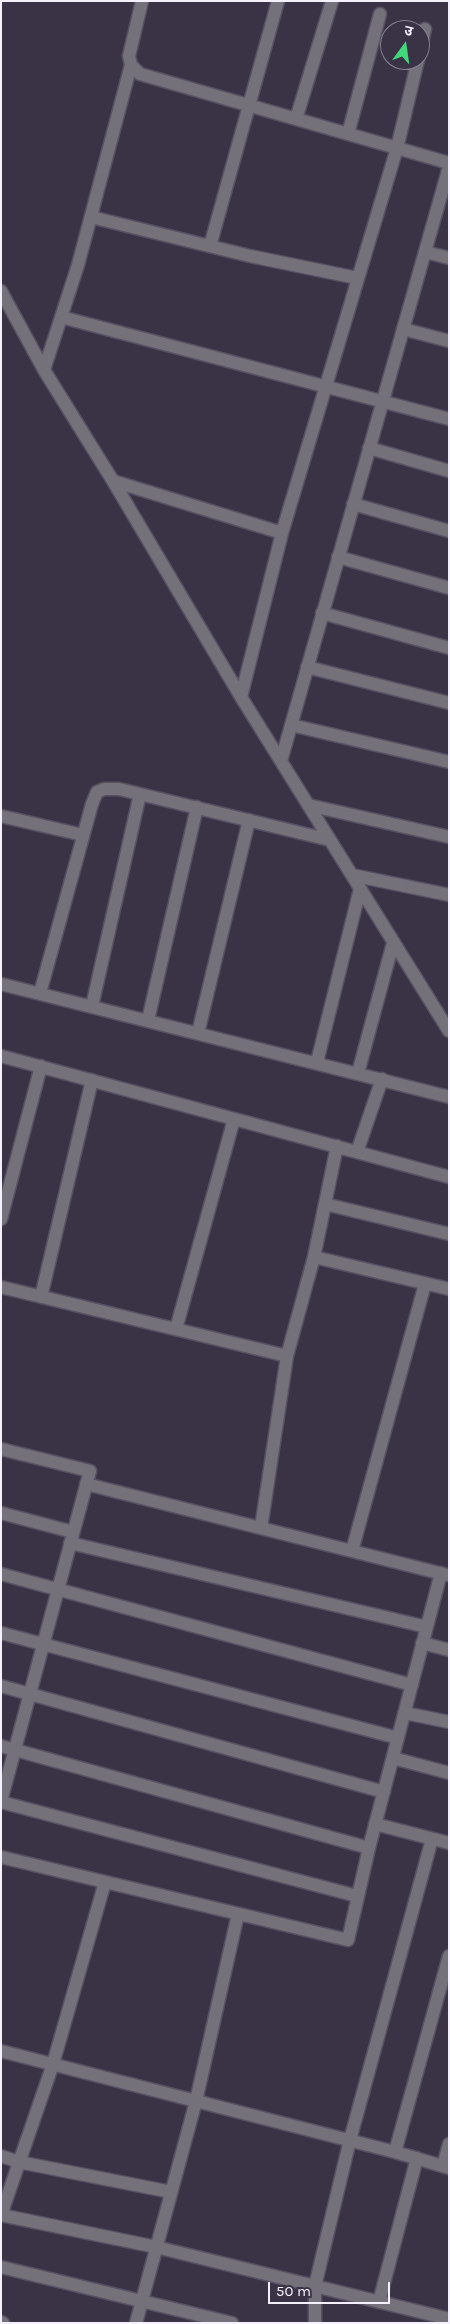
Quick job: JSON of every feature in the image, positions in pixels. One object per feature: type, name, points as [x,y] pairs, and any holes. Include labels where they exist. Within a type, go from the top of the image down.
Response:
[{"type":"street","points":[[44,370],[91,216],[131,65],[129,56],[142,1]]},
{"type":"street","points":[[210,246],[278,1]]},
{"type":"street","points":[[296,119],[332,1]]},
{"type":"street","points":[[348,134],[380,14]]},
{"type":"street","points":[[131,65],[140,74],[150,78],[449,162]]},
{"type":"street","points":[[241,697],[282,533],[397,148],[416,70]]},
{"type":"street","points":[[281,760],[425,252],[445,195],[449,167]]},
{"type":"street","points":[[91,216],[210,246],[357,278]]},
{"type":"street","points":[[425,252],[449,258]]},
{"type":"street","points":[[1,291],[7,313],[112,481],[241,697],[449,1031]]},
{"type":"street","points":[[61,317],[383,400],[449,419]]},
{"type":"street","points":[[403,329],[449,340]]},
{"type":"street","points":[[369,448],[449,471]]},
{"type":"street","points":[[112,481],[282,533]]},
{"type":"street","points":[[353,504],[449,531]]},
{"type":"street","points":[[338,557],[449,588]]},
{"type":"street","points":[[322,613],[449,648]]},
{"type":"street","points":[[307,667],[449,703]]},
{"type":"street","points":[[291,725],[449,762]]},
{"type":"street","points":[[40,993],[83,835],[97,792],[104,788],[120,789],[330,840]]},
{"type":"street","points":[[92,1006],[140,794]]},
{"type":"street","points":[[308,805],[449,837]]},
{"type":"street","points":[[148,1020],[197,808]]},
{"type":"street","points":[[1,816],[83,835]]},
{"type":"street","points":[[198,1033],[249,820]]},
{"type":"street","points":[[352,875],[449,895]]},
{"type":"street","points":[[317,1062],[360,889]]},
{"type":"street","points":[[358,1073],[394,943]]},
{"type":"street","points":[[1,984],[317,1062],[449,1097]]},
{"type":"street","points":[[1,1056],[449,1177]]},
{"type":"street","points":[[1,1219],[41,1066]]},
{"type":"street","points":[[357,1152],[382,1079]]},
{"type":"street","points":[[41,1297],[92,1080]]},
{"type":"street","points":[[176,1329],[234,1119]]},
{"type":"street","points":[[261,1528],[287,1356],[314,1257],[337,1146]]},
{"type":"street","points":[[325,1204],[449,1234]]},
{"type":"street","points":[[314,1257],[449,1289]]},
{"type":"street","points":[[352,1551],[425,1284]]},
{"type":"street","points":[[1,1287],[287,1356]]},
{"type":"street","points":[[1,1449],[90,1471],[1,1801],[358,1896]]},
{"type":"street","points":[[1,1857],[348,1940],[368,1848],[422,1643],[445,1574],[86,1484]]},
{"type":"street","points":[[1,1513],[72,1538],[427,1627]]},
{"type":"street","points":[[1,1574],[412,1685]]},
{"type":"street","points":[[1,1633],[398,1738]]},
{"type":"street","points":[[422,1643],[449,1650]]},
{"type":"street","points":[[1,1686],[384,1792]]},
{"type":"street","points":[[405,1713],[449,1722]]},
{"type":"street","points":[[1,1746],[368,1848]]},
{"type":"street","points":[[393,1758],[449,1773]]},
{"type":"street","points":[[375,1824],[449,1843]]},
{"type":"street","points":[[315,2323],[315,2286],[350,2140],[432,1838]]},
{"type":"street","points":[[105,1882],[53,2064],[1,2215],[156,2248],[449,2319]]},
{"type":"street","points":[[136,2323],[196,2101],[238,1914]]},
{"type":"street","points":[[395,2152],[449,1956]]},
{"type":"street","points":[[1,2051],[350,2140],[446,2167],[449,2144]]},
{"type":"street","points":[[1,2156],[19,2162],[171,2192]]},
{"type":"street","points":[[378,2302],[417,2158]]},
{"type":"street","points":[[1,2267],[232,2323]]}]
